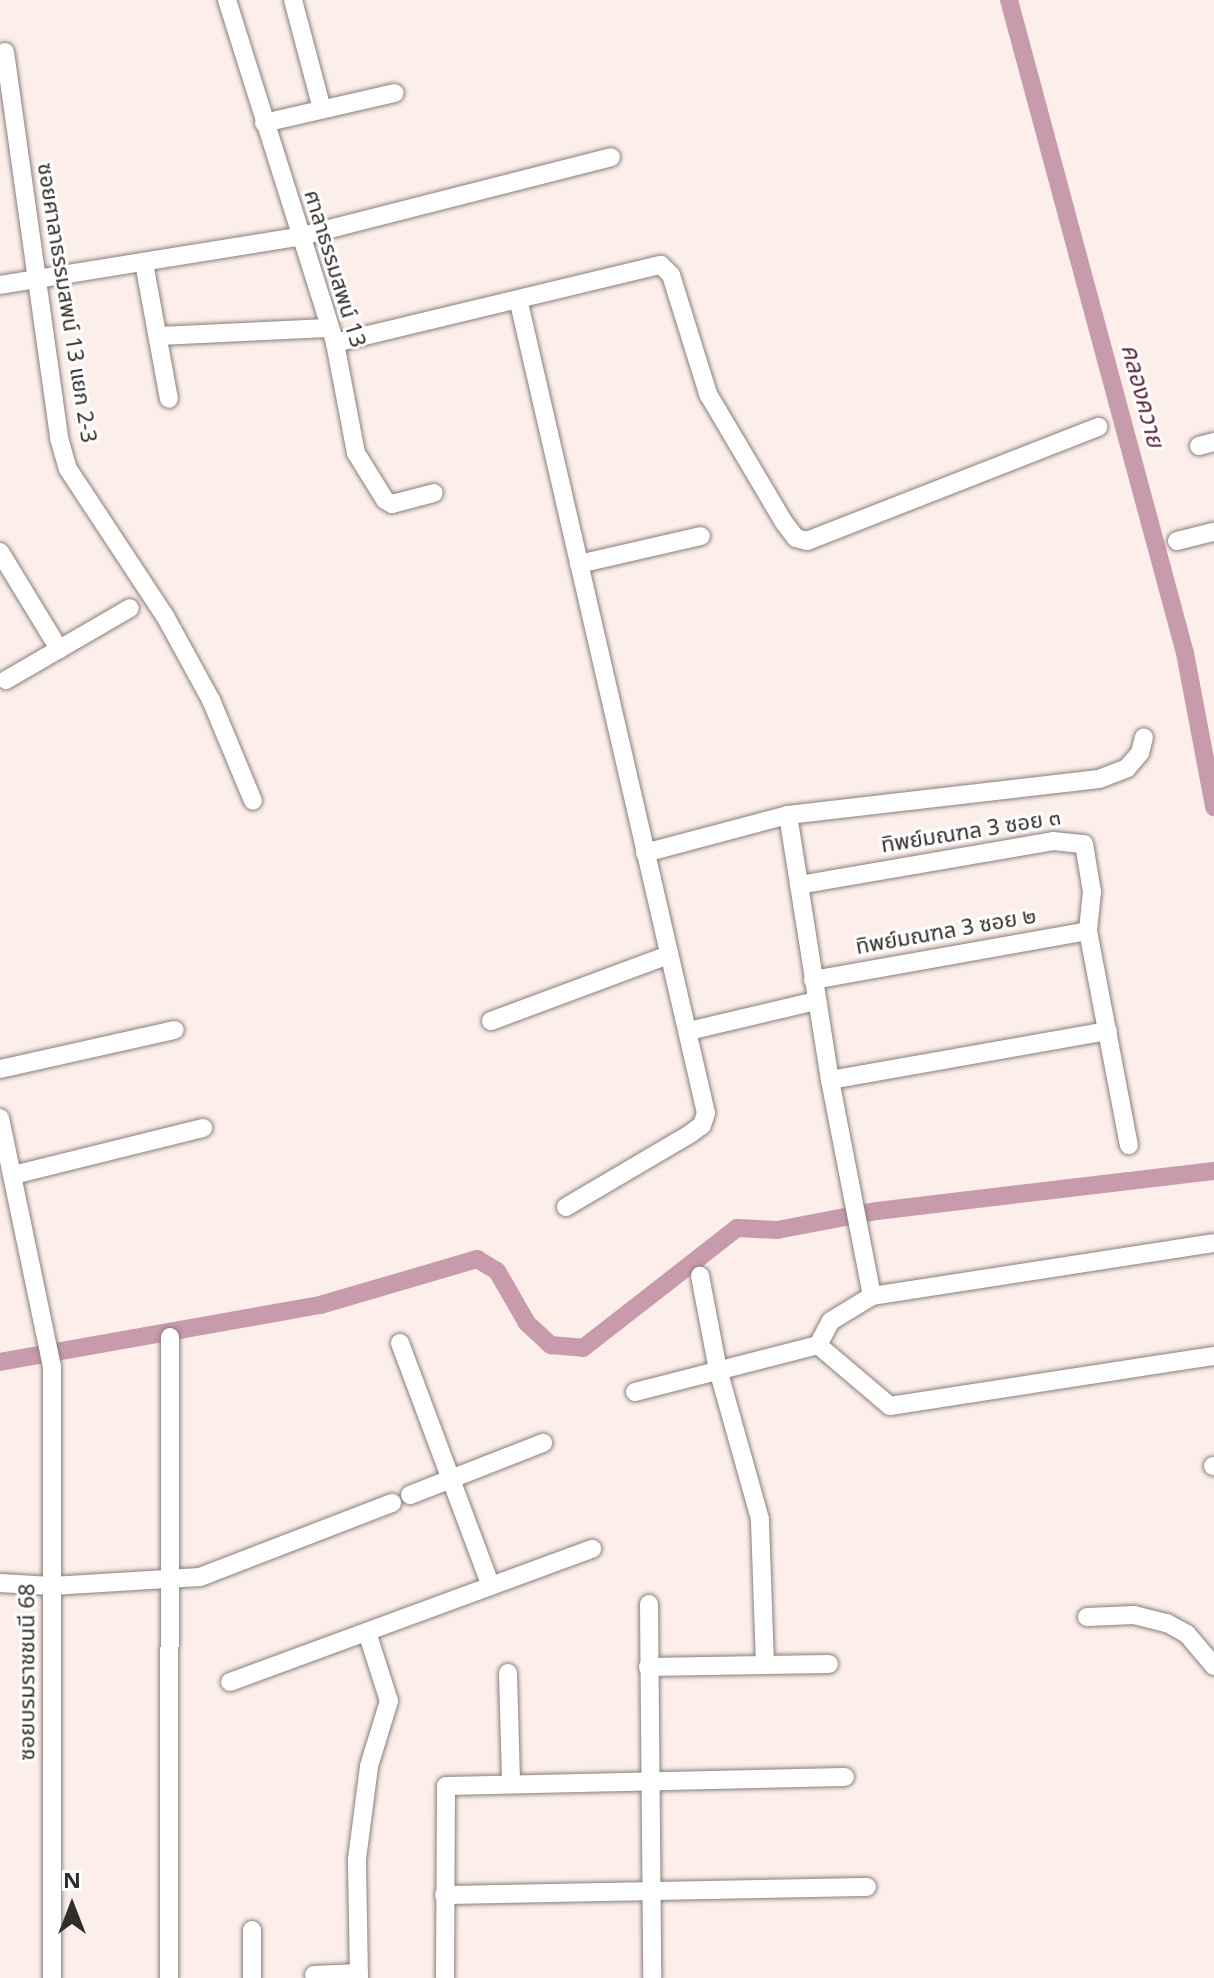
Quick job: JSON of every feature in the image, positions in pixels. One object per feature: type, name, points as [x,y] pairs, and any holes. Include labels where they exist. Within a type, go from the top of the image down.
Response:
[{"type":"street","name":"ศาลาธรรมสพน์ 13","points":[[227,0],[298,237],[332,335],[356,453],[385,500],[392,504],[434,493]]},
{"type":"street","points":[[293,0],[322,109]]},
{"type":"street","name":"ซอยศาลาธรรมสพน์ 13 แยก 2-3","points":[[5,52],[59,438],[68,469],[165,616],[211,700],[253,801]]},
{"type":"street","points":[[264,123],[395,93]]},
{"type":"street","points":[[0,285],[298,237],[611,157]]},
{"type":"street","points":[[144,263],[169,399]]},
{"type":"street","points":[[158,336],[332,335],[519,303],[661,265],[671,275],[708,394],[783,521],[796,538],[807,541],[1098,427]]},
{"type":"street","points":[[519,303],[668,955],[689,1031],[706,1121],[566,1207]]},
{"type":"street","points":[[1177,541],[1214,532]]},
{"type":"street","points":[[579,564],[701,536]]},
{"type":"street","points":[[1,556],[59,649]]},
{"type":"street","points":[[6,680],[130,608]]},
{"type":"street","points":[[645,853],[788,815],[1099,779],[1127,768],[1140,753],[1144,737]]},
{"type":"street","points":[[788,815],[816,1001],[872,1296]]},
{"type":"street","name":"ทิพย์มณฑล 3 ซอย ๓","points":[[799,885],[1078,840],[1087,854],[1092,892],[1088,931],[1129,1145]]},
{"type":"street","name":"ทิพย์มณฑล 3 ซอย ๒","points":[[813,980],[1088,931]]},
{"type":"street","points":[[491,1021],[668,955]]},
{"type":"street","points":[[689,1031],[816,1001]]},
{"type":"street","points":[[0,1069],[175,1030]]},
{"type":"street","points":[[830,1080],[1108,1031]]},
{"type":"street","name":"ซอยบรมราชชนนี 68","points":[[0,1118],[8,1169],[47,1330],[52,1367],[52,1978]]},
{"type":"street","points":[[8,1169],[203,1128]]},
{"type":"street","points":[[635,1392],[818,1345],[831,1321],[872,1296],[1214,1243]]},
{"type":"street","points":[[700,1276],[718,1370],[760,1519],[765,1665]]},
{"type":"street","points":[[169,1978],[170,1337]]},
{"type":"street","points":[[400,1343],[491,1586]]},
{"type":"street","points":[[818,1345],[890,1406],[1214,1356]]},
{"type":"street","points":[[410,1495],[543,1443]]},
{"type":"street","points":[[0,1583],[52,1586],[172,1582],[224,1570],[392,1503]]},
{"type":"street","points":[[230,1682],[592,1549]]},
{"type":"street","points":[[649,1604],[652,1978]]},
{"type":"street","points":[[1087,1617],[1134,1615],[1167,1623],[1187,1634],[1214,1666]]},
{"type":"street","points":[[314,1975],[359,1976],[357,1859],[369,1766],[389,1701],[367,1632]]},
{"type":"street","points":[[648,1667],[829,1664]]},
{"type":"street","points":[[508,1673],[511,1782]]},
{"type":"street","points":[[445,1978],[446,1786],[511,1782],[845,1777]]},
{"type":"street","points":[[444,1895],[867,1887]]},
{"type":"street","points":[[252,1930],[252,1978]]},
{"type":"waterway","name":"คลองควาย","points":[[1009,0],[1185,653],[1214,807]]},
{"type":"waterway","points":[[0,1362],[320,1305],[477,1259],[497,1271],[527,1323],[551,1345],[583,1348],[737,1228],[777,1230],[877,1211],[1214,1171]]}]
